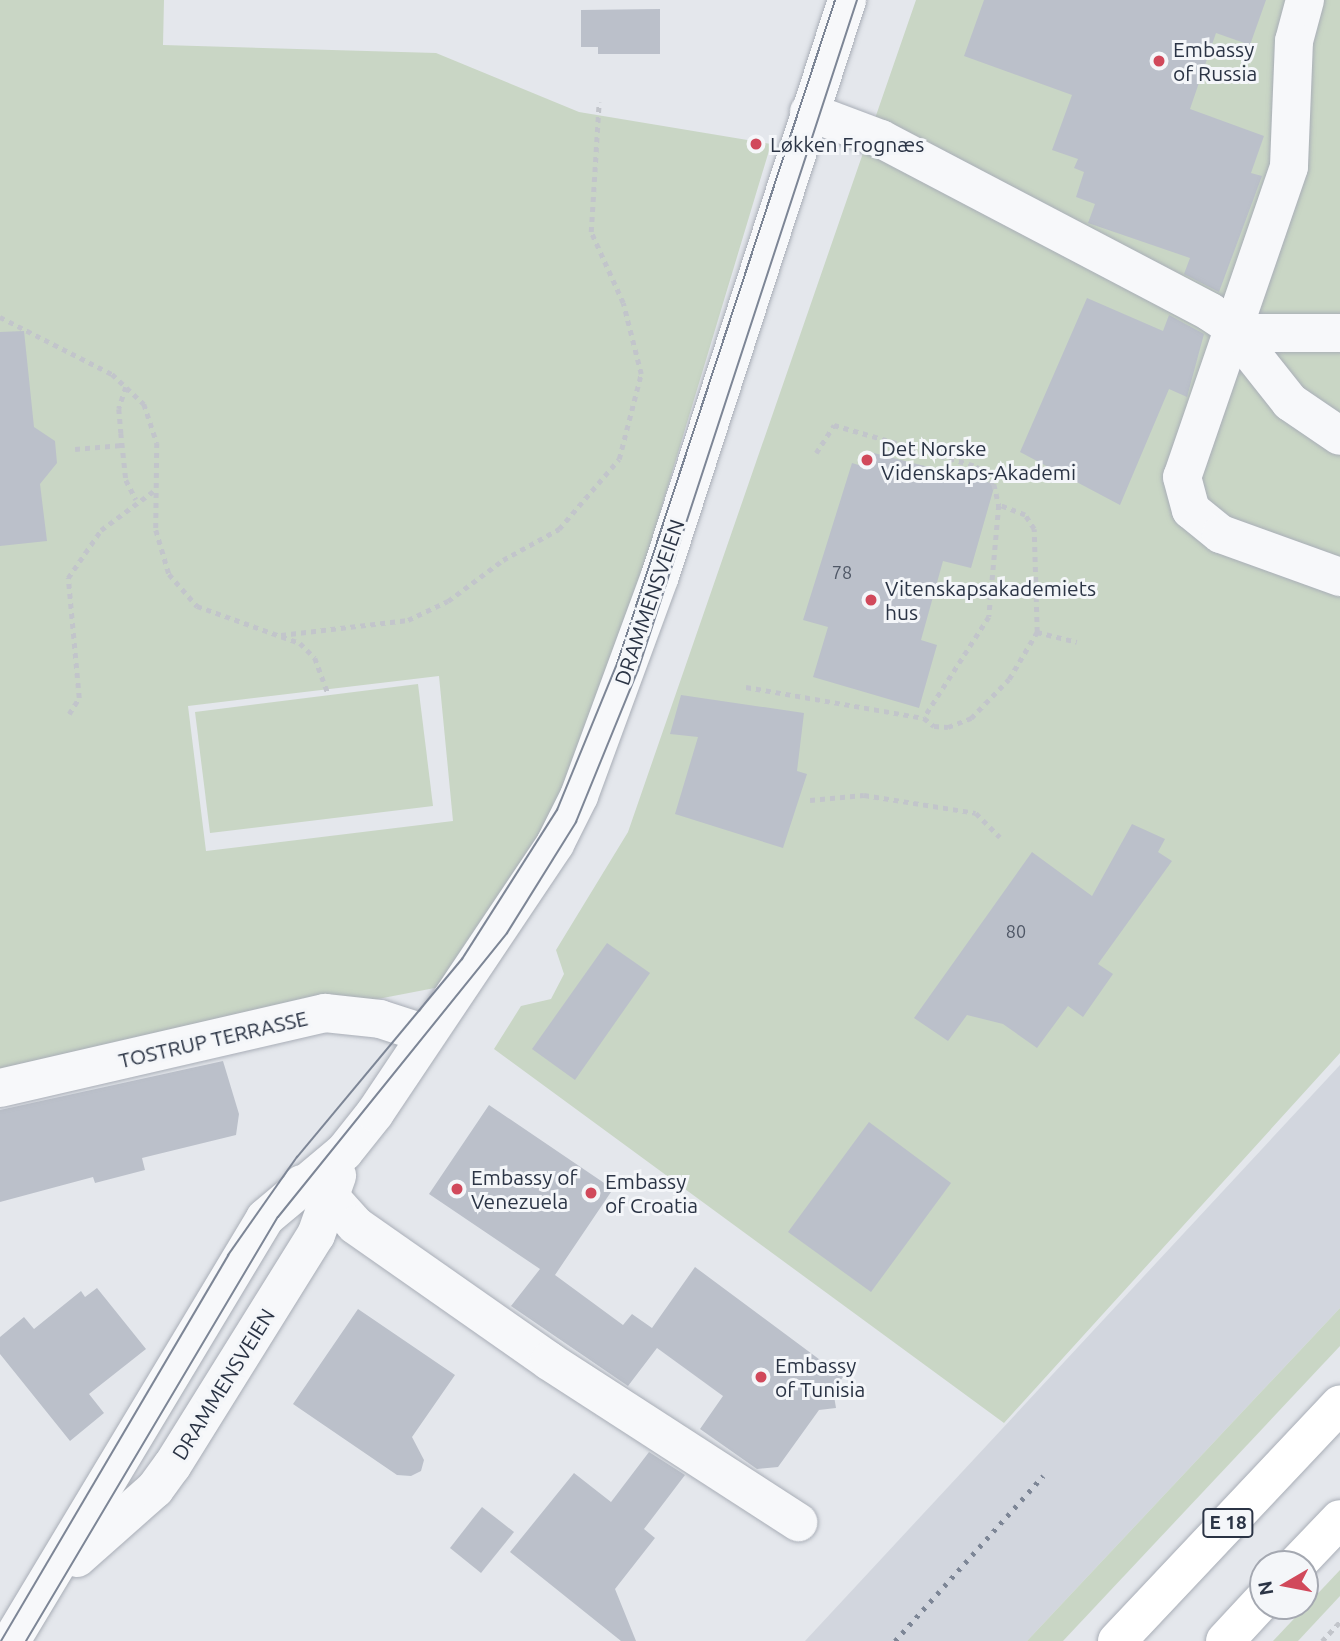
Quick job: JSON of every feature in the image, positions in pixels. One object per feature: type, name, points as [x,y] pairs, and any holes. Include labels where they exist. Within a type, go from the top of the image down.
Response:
[{"type":"highway","name":"E 18","points":[[1117,1641],[1340,1404]]},
{"type":"highway","points":[[1310,1550],[1340,1519]]},
{"type":"highway","points":[[1225,1641],[1249,1615]]},
{"type":"street","name":"DRAMMENSVEIEN","points":[[11,1641],[51,1580],[195,1327],[265,1218],[316,1191],[524,896],[579,796],[660,576],[847,0]]},
{"type":"street","points":[[1305,0],[1294,41],[1289,167],[1236,333],[1184,464],[1184,495],[1191,510],[1221,534],[1340,578]]},
{"type":"street","points":[[809,112],[864,131],[1210,312],[1236,333],[1290,402],[1340,436]]},
{"type":"street","points":[[1236,333],[1340,333]]},
{"type":"street","name":"TOSTRUP TERRASSE","points":[[0,1088],[326,1013],[380,1019],[426,1034]]},
{"type":"street","name":"DRAMMENSVEIEN","points":[[51,1580],[155,1489],[172,1466],[316,1235],[316,1191]]},
{"type":"street","points":[[316,1191],[355,1225],[549,1361],[797,1522]]},
{"type":"path","points":[[281,635],[408,620],[448,601],[503,559],[559,529],[619,458],[641,374],[623,303],[591,232],[599,102]]},
{"type":"path","points":[[0,317],[112,374],[144,404],[158,443],[155,490],[161,558],[178,586],[215,615],[281,635],[315,658],[329,696]]},
{"type":"path","points":[[126,387],[119,409],[122,445],[126,480],[136,500]]},
{"type":"path","points":[[816,453],[834,425],[976,466],[994,484],[999,505],[989,617],[924,718]]},
{"type":"path","points":[[75,449],[122,445]]},
{"type":"path","points":[[69,714],[79,698],[68,578],[101,530],[136,500],[155,490]]},
{"type":"path","points":[[746,687],[924,718],[934,726],[948,727],[971,718],[1009,680],[1037,632],[1034,529],[1025,515],[999,505]]},
{"type":"path","points":[[1037,632],[1077,642]]},
{"type":"path","points":[[810,800],[864,794],[976,813],[1000,837]]},
{"type":"path","points":[[1322,1641],[1340,1622]]},
{"type":"shaded area","points":[[1340,1065],[1340,1308],[1027,1641],[805,1641]]},
{"type":"green space","points":[[0,0],[164,0],[163,45],[436,53],[579,112],[771,144],[621,642],[540,848],[445,986],[0,1072]],"holes":[[[439,676],[453,821],[206,851],[188,706]]]},
{"type":"green space","points":[[916,0],[1340,0],[1340,1053],[1004,1423],[494,1049],[521,1006],[551,999],[564,974],[556,950],[628,832]]},
{"type":"green space","points":[[418,684],[433,806],[210,833],[195,712]]},
{"type":"green space","points":[[1340,1308],[1340,1346],[1063,1641],[1027,1641]]},
{"type":"green space","points":[[1340,1570],[1340,1596],[1319,1618],[1319,1592]]},
{"type":"green space","points":[[1293,1620],[1318,1620],[1298,1641],[1273,1641]]},
{"type":"building","points":[[984,0],[1266,0],[1250,45],[1216,33],[1190,109],[1264,136],[1251,173],[1262,176],[1219,292],[1184,274],[1190,258],[1088,223],[1095,204],[1076,197],[1084,172],[1074,168],[1078,159],[1052,150],[1072,95],[964,56]]},
{"type":"building","points":[[660,9],[660,54],[598,54],[598,47],[581,47],[581,10]]},
{"type":"building","points":[[1087,298],[1163,331],[1169,315],[1204,334],[1187,397],[1169,389],[1120,505],[1020,452]]},
{"type":"building","points":[[24,331],[34,427],[55,441],[57,463],[40,484],[47,541],[0,546],[0,332]]},
{"type":"building","name":"Vitenskapsakademiets hus","points":[[870,452],[995,484],[971,568],[943,561],[921,640],[937,645],[919,708],[813,677],[828,627],[803,620],[852,463],[865,467]]},
{"type":"building","points":[[681,695],[804,713],[797,771],[807,774],[783,848],[675,814],[698,737],[670,734]]},
{"type":"building","points":[[1132,824],[1165,839],[1158,852],[1172,861],[1098,964],[1113,974],[1083,1017],[1068,1006],[1037,1048],[1003,1024],[967,1015],[948,1041],[914,1018],[1032,852],[1092,896]]},
{"type":"building","points":[[607,943],[650,973],[575,1080],[532,1049]]},
{"type":"building","points":[[223,1061],[239,1114],[236,1135],[142,1158],[145,1170],[95,1183],[93,1177],[0,1202],[0,1110]]},
{"type":"building","points":[[489,1105],[613,1189],[555,1275],[623,1325],[632,1314],[652,1328],[695,1267],[843,1377],[833,1390],[836,1408],[819,1410],[778,1467],[757,1469],[700,1429],[723,1396],[657,1348],[628,1386],[511,1306],[540,1269],[429,1194]]},
{"type":"building","points":[[869,1122],[951,1183],[871,1292],[788,1232]]},
{"type":"building","points":[[97,1288],[146,1349],[89,1394],[104,1413],[70,1441],[0,1354],[0,1337],[24,1317],[34,1329],[81,1291],[85,1297]]},
{"type":"building","points":[[358,1309],[455,1375],[412,1437],[424,1460],[421,1471],[411,1476],[397,1475],[293,1404]]},
{"type":"building","points":[[649,1452],[685,1475],[644,1529],[655,1538],[615,1589],[636,1641],[621,1641],[510,1552],[574,1473],[611,1502]]},
{"type":"building","points":[[482,1507],[514,1532],[481,1573],[450,1548]]},
{"type":"tram line","points":[[1,1641],[228,1255],[297,1157],[462,959],[557,810],[617,664],[835,0]]},
{"type":"tram line","points":[[26,1641],[278,1217],[507,933],[576,822],[638,670],[857,0]]},
{"type":"railway","points":[[895,1641],[1043,1476]]},
{"type":"place","name":"Embassy of Russia","points":[[1159,61]]},
{"type":"place","name":"Løkken Frognæs","points":[[756,144]]},
{"type":"place","name":"Det Norske Videnskaps-Akademi","points":[[867,460]]},
{"type":"place","name":"Vitenskapsakademiets hus","points":[[871,600]]},
{"type":"place","name":"Embassy of Venezuela","points":[[457,1189]]},
{"type":"place","name":"Embassy of Croatia","points":[[591,1193]]},
{"type":"place","name":"Embassy of Tunisia","points":[[761,1377]]}]
